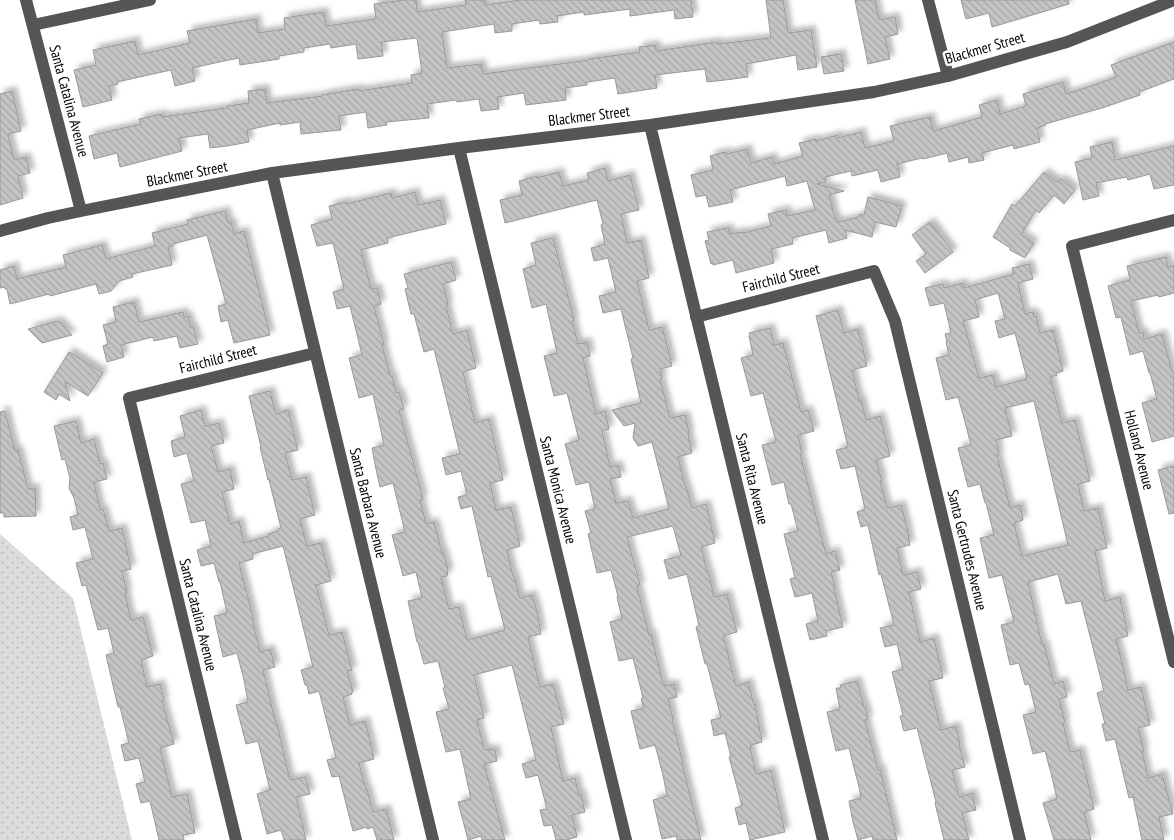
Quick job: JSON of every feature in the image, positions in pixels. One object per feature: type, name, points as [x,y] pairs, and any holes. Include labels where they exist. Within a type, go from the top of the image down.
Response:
[{"type":"street","name":"Santa Catalina Avenue","points":[[26,0],[81,211]]},
{"type":"street","points":[[33,25],[150,0]]},
{"type":"street","points":[[928,0],[948,76]]},
{"type":"street","name":"Blackmer Street","points":[[0,231],[48,218],[272,173],[650,125],[874,92],[948,76],[1067,42],[1174,0]]},
{"type":"street","name":"Santa Rita Avenue","points":[[650,125],[823,840]]},
{"type":"street","name":"Santa Monica Avenue","points":[[459,148],[626,840]]},
{"type":"street","name":"Santa Barbara Avenue","points":[[272,173],[433,840]]},
{"type":"street","name":"Holland Avenue","points":[[1174,220],[1072,246],[1174,662]]},
{"type":"street","name":"Fairchild Street","points":[[696,317],[874,271]]},
{"type":"street","name":"Santa Gertrudes Avenue","points":[[874,271],[895,321],[1020,840]]},
{"type":"street","name":"Fairchild Street","points":[[129,398],[315,352]]},
{"type":"street","name":"Santa Catalina Avenue","points":[[129,398],[236,840]]},
{"type":"shaded area","points":[[0,534],[73,598],[132,840],[0,840]]},
{"type":"building","points":[[416,0],[417,12],[466,5],[465,0],[484,0],[485,5],[520,0],[691,0],[693,17],[675,19],[674,10],[630,16],[630,9],[584,15],[584,12],[557,16],[558,22],[540,24],[539,20],[512,24],[512,31],[495,33],[494,24],[442,32],[447,68],[481,64],[483,74],[640,52],[639,47],[656,45],[656,51],[717,42],[717,44],[771,38],[766,0],[783,0],[788,33],[811,30],[817,67],[798,70],[796,55],[746,64],[748,77],[707,82],[705,69],[655,75],[657,88],[618,94],[615,78],[587,82],[587,85],[565,88],[566,100],[526,105],[524,93],[497,97],[499,109],[481,111],[479,99],[457,102],[456,100],[427,104],[429,118],[386,122],[387,125],[368,128],[366,112],[339,116],[341,130],[301,134],[300,122],[280,125],[280,123],[247,130],[249,142],[227,146],[210,148],[208,134],[179,138],[182,151],[120,167],[117,153],[94,159],[89,136],[141,124],[139,119],[162,114],[162,117],[227,108],[227,106],[249,103],[248,91],[265,89],[267,103],[412,83],[411,75],[422,73],[417,38],[381,42],[383,56],[358,59],[356,44],[331,48],[330,44],[304,48],[304,52],[279,56],[279,59],[240,65],[239,58],[192,68],[195,81],[175,86],[171,70],[117,82],[118,84],[109,86],[112,100],[83,107],[74,70],[96,65],[93,50],[135,41],[138,55],[190,43],[187,31],[256,19],[258,33],[285,29],[284,18],[324,12],[326,26],[376,19],[374,4]]},
{"type":"building","points":[[855,0],[875,0],[879,20],[895,17],[898,34],[885,37],[890,59],[868,64]]},
{"type":"building","points":[[961,0],[1068,0],[1069,4],[992,27],[989,13],[966,19]]},
{"type":"building","points":[[1174,42],[1174,79],[1139,92],[1140,95],[1045,124],[1037,128],[1040,142],[1014,149],[1013,145],[982,153],[984,160],[969,163],[968,157],[949,162],[947,153],[897,164],[900,177],[881,182],[878,170],[852,176],[851,171],[825,177],[826,182],[817,184],[844,191],[829,195],[835,218],[838,222],[859,217],[860,214],[864,215],[868,197],[902,206],[896,227],[875,222],[872,237],[845,230],[847,238],[829,243],[826,230],[792,238],[793,244],[771,249],[774,263],[736,273],[733,260],[711,264],[705,241],[709,240],[707,232],[728,228],[730,234],[743,233],[771,226],[768,214],[786,210],[787,216],[815,210],[807,181],[787,186],[785,176],[730,190],[733,202],[709,207],[706,195],[696,197],[691,175],[713,170],[710,156],[747,149],[751,163],[772,157],[774,164],[803,156],[799,143],[816,139],[816,141],[838,135],[838,138],[861,132],[865,148],[894,141],[890,126],[930,117],[933,131],[982,117],[979,105],[997,100],[1000,114],[1026,106],[1023,94],[1063,82],[1066,94],[1116,77],[1111,65]]},
{"type":"building","points":[[841,54],[844,71],[824,74],[821,57]]},
{"type":"building","points":[[12,91],[21,131],[8,134],[14,160],[26,157],[30,173],[18,176],[23,198],[0,205],[0,94]]},
{"type":"building","points":[[1112,142],[1115,160],[1174,146],[1174,185],[1154,189],[1150,174],[1128,180],[1127,177],[1096,183],[1099,196],[1083,200],[1075,162],[1092,158],[1090,147]]},
{"type":"building","points":[[605,168],[608,181],[630,175],[639,210],[621,214],[627,243],[641,240],[649,278],[637,281],[649,330],[662,327],[672,366],[660,369],[662,378],[660,379],[670,418],[685,415],[689,433],[692,453],[678,457],[685,486],[692,508],[706,504],[715,543],[701,547],[714,597],[727,594],[737,632],[723,636],[736,686],[748,682],[755,704],[762,742],[750,747],[756,774],[771,770],[785,832],[750,840],[746,823],[739,825],[735,808],[742,806],[729,757],[731,757],[725,733],[714,736],[711,720],[721,718],[696,627],[699,626],[687,574],[669,579],[664,560],[681,556],[673,526],[627,537],[640,585],[637,586],[662,680],[665,686],[674,684],[677,697],[668,699],[701,840],[677,840],[676,836],[662,839],[653,800],[667,796],[663,775],[655,745],[640,749],[631,711],[644,708],[641,699],[643,698],[633,658],[619,661],[610,622],[622,619],[618,596],[611,570],[597,573],[588,534],[591,533],[585,511],[595,509],[589,482],[576,485],[565,444],[579,440],[567,393],[554,396],[544,356],[557,353],[546,304],[532,308],[523,269],[536,265],[531,243],[553,238],[574,320],[572,321],[578,344],[587,342],[590,356],[583,358],[596,414],[605,411],[609,429],[602,431],[610,467],[618,465],[621,477],[610,479],[616,503],[628,501],[633,518],[669,509],[652,442],[638,446],[633,438],[635,423],[624,426],[612,410],[641,403],[631,359],[633,358],[621,309],[603,313],[599,296],[616,292],[608,258],[594,261],[591,248],[605,244],[601,225],[603,224],[597,200],[505,223],[500,200],[522,195],[519,181],[559,172],[563,186],[589,180],[587,173]]},
{"type":"building","points":[[1044,172],[1055,181],[1058,182],[1061,179],[1075,190],[1064,204],[1054,195],[1039,213],[1036,210],[1021,235],[1034,243],[1025,258],[1010,250],[1010,248],[993,237],[1012,204],[1015,206]]},
{"type":"building","points":[[415,192],[418,205],[440,200],[446,224],[387,238],[388,243],[361,250],[371,289],[377,288],[381,304],[374,306],[384,345],[382,345],[390,376],[392,376],[396,393],[399,392],[404,409],[399,410],[423,499],[420,500],[426,524],[434,522],[448,569],[447,576],[441,577],[449,609],[459,607],[467,640],[505,630],[491,576],[488,577],[472,506],[461,509],[458,497],[467,495],[461,471],[446,475],[442,458],[460,454],[434,349],[424,352],[405,289],[408,288],[404,274],[451,262],[456,280],[443,284],[448,305],[446,306],[453,334],[467,330],[476,368],[463,372],[475,423],[489,419],[503,480],[490,483],[496,510],[511,507],[520,546],[507,550],[513,576],[520,598],[532,595],[541,634],[528,637],[540,687],[553,684],[564,724],[551,727],[563,781],[575,778],[585,812],[572,815],[577,837],[566,840],[556,840],[552,825],[544,826],[540,810],[547,809],[538,775],[526,778],[522,764],[536,760],[512,665],[474,675],[484,718],[477,720],[484,749],[495,750],[497,761],[484,764],[505,840],[482,840],[481,836],[468,840],[458,802],[471,799],[460,749],[446,752],[436,712],[449,709],[443,688],[445,687],[438,661],[424,664],[417,642],[408,601],[422,598],[416,572],[403,576],[392,535],[405,532],[393,483],[380,487],[376,469],[372,448],[384,445],[373,394],[359,398],[349,358],[362,355],[350,306],[337,309],[333,292],[344,289],[333,243],[317,246],[311,225],[332,219],[329,206],[346,202],[346,204],[391,193],[392,198]]},
{"type":"building","points":[[225,211],[228,223],[231,222],[234,234],[244,231],[270,335],[234,343],[228,320],[221,322],[218,306],[226,304],[207,235],[173,244],[173,246],[168,247],[172,265],[132,274],[133,277],[119,281],[111,291],[99,294],[96,284],[10,304],[7,289],[5,287],[0,288],[0,270],[14,266],[17,279],[66,267],[63,255],[102,245],[106,259],[155,246],[152,233],[188,224],[187,220]]},
{"type":"building","points":[[930,222],[953,252],[925,273],[916,261],[926,254],[912,235]]},
{"type":"building","points":[[1166,257],[1168,267],[1174,266],[1174,293],[1131,301],[1139,333],[1143,332],[1144,339],[1162,334],[1172,372],[1174,372],[1174,436],[1152,442],[1142,403],[1157,399],[1150,373],[1143,351],[1130,355],[1121,317],[1116,318],[1108,286],[1130,280],[1127,266]]},
{"type":"building","points":[[1029,264],[1033,279],[1018,283],[1025,314],[1033,312],[1034,317],[1036,316],[1040,333],[1053,330],[1063,371],[1050,377],[1062,423],[1075,420],[1090,481],[1078,484],[1084,511],[1098,508],[1107,548],[1095,551],[1105,601],[1120,597],[1128,636],[1116,639],[1128,690],[1141,687],[1150,725],[1138,728],[1148,778],[1162,774],[1173,814],[1159,817],[1164,840],[1142,840],[1133,797],[1129,798],[1115,739],[1106,741],[1102,724],[1105,724],[1097,693],[1104,691],[1081,601],[1066,604],[1058,574],[1028,582],[1042,645],[1044,644],[1054,684],[1063,681],[1067,697],[1059,699],[1070,752],[1080,750],[1094,809],[1084,812],[1091,840],[1054,840],[1043,803],[1057,799],[1045,751],[1033,754],[1023,715],[1036,712],[1029,684],[1025,685],[1019,663],[1010,665],[1001,625],[1014,622],[1002,575],[989,578],[980,538],[994,535],[980,484],[968,487],[958,448],[971,445],[958,397],[946,400],[936,358],[949,355],[945,334],[951,333],[944,303],[930,306],[925,288],[943,284],[944,288],[963,283],[964,288],[1014,274],[1012,268]],"holes":[[[998,293],[1005,319],[995,321],[999,338],[1015,333],[1027,379],[996,387],[993,375],[979,378],[963,321],[979,317],[975,300]],[[1034,401],[1068,545],[1022,556],[1014,523],[1023,520],[1020,505],[1010,508],[997,455],[999,454],[996,440],[1012,436],[1005,408]]]},
{"type":"building","points":[[134,302],[139,322],[183,312],[184,317],[188,316],[198,344],[180,348],[177,336],[154,341],[153,337],[121,345],[124,357],[107,362],[103,346],[108,344],[103,325],[116,322],[113,307]]},
{"type":"building","points":[[838,310],[844,333],[858,329],[867,366],[852,370],[859,400],[861,400],[866,420],[880,416],[890,456],[876,460],[882,481],[880,481],[887,508],[901,505],[907,528],[910,545],[897,548],[903,575],[917,572],[921,589],[909,592],[920,642],[934,638],[943,678],[929,681],[941,730],[956,726],[965,767],[952,770],[959,797],[972,793],[976,810],[962,813],[969,840],[944,840],[917,728],[904,731],[900,716],[903,715],[892,672],[903,669],[897,644],[885,647],[880,628],[894,625],[881,574],[879,575],[868,525],[861,527],[857,512],[865,509],[855,466],[841,469],[836,450],[848,447],[816,316]]},
{"type":"building","points":[[58,321],[72,335],[42,343],[28,329]]},
{"type":"building","points":[[770,328],[774,345],[783,343],[801,412],[808,410],[814,431],[798,435],[802,453],[800,454],[826,554],[835,551],[840,570],[831,572],[843,627],[826,631],[827,636],[810,640],[806,624],[818,621],[812,593],[795,597],[790,579],[795,578],[784,534],[798,531],[784,482],[772,485],[762,445],[776,442],[763,393],[751,396],[741,358],[753,355],[749,333]]},
{"type":"building","points":[[69,352],[103,373],[88,396],[65,382],[70,401],[59,394],[56,400],[44,392]]},
{"type":"building","points":[[270,391],[276,414],[288,410],[298,450],[285,453],[292,480],[306,477],[315,515],[300,519],[307,546],[321,543],[331,581],[316,585],[329,635],[342,632],[352,670],[347,671],[353,692],[343,697],[350,725],[365,721],[369,737],[374,759],[359,763],[366,790],[373,812],[386,809],[394,840],[377,840],[373,827],[353,831],[339,776],[332,777],[327,760],[336,758],[319,691],[309,694],[301,670],[313,667],[283,546],[252,554],[253,559],[239,563],[260,652],[270,649],[275,667],[263,670],[290,780],[305,777],[310,794],[296,797],[306,840],[284,840],[281,830],[267,834],[257,794],[270,790],[258,741],[246,744],[236,705],[248,702],[244,680],[237,653],[223,657],[214,616],[227,613],[220,582],[214,563],[201,566],[197,550],[211,546],[205,520],[191,523],[181,484],[194,481],[187,453],[174,457],[171,441],[185,437],[180,416],[201,410],[205,426],[219,423],[224,443],[211,446],[218,472],[230,469],[234,489],[222,492],[230,524],[239,521],[244,543],[269,536],[268,534],[281,528],[249,396]]},
{"type":"building","points":[[5,411],[15,451],[18,450],[28,489],[35,488],[36,516],[4,517],[4,513],[0,513],[0,412]]},
{"type":"building","points":[[76,421],[81,443],[94,439],[100,464],[103,463],[107,479],[94,482],[100,510],[103,509],[109,531],[122,528],[131,569],[122,571],[131,620],[143,617],[153,656],[141,660],[147,687],[160,684],[164,700],[162,701],[174,744],[160,748],[172,797],[187,794],[195,833],[183,835],[184,840],[159,840],[150,801],[141,803],[136,784],[145,782],[139,758],[125,761],[121,745],[129,743],[120,707],[118,707],[106,655],[114,653],[108,628],[98,630],[86,585],[82,586],[76,563],[93,559],[85,527],[73,530],[70,517],[78,515],[74,498],[69,488],[70,478],[65,459],[62,460],[54,426]]},
{"type":"building","points":[[1174,466],[1174,513],[1169,514],[1158,470]]},
{"type":"building","points":[[857,681],[868,719],[865,720],[878,770],[880,769],[897,840],[873,840],[872,836],[858,840],[853,822],[849,801],[861,798],[859,787],[849,748],[836,751],[827,712],[840,709],[836,688],[841,688],[840,685]]}]
